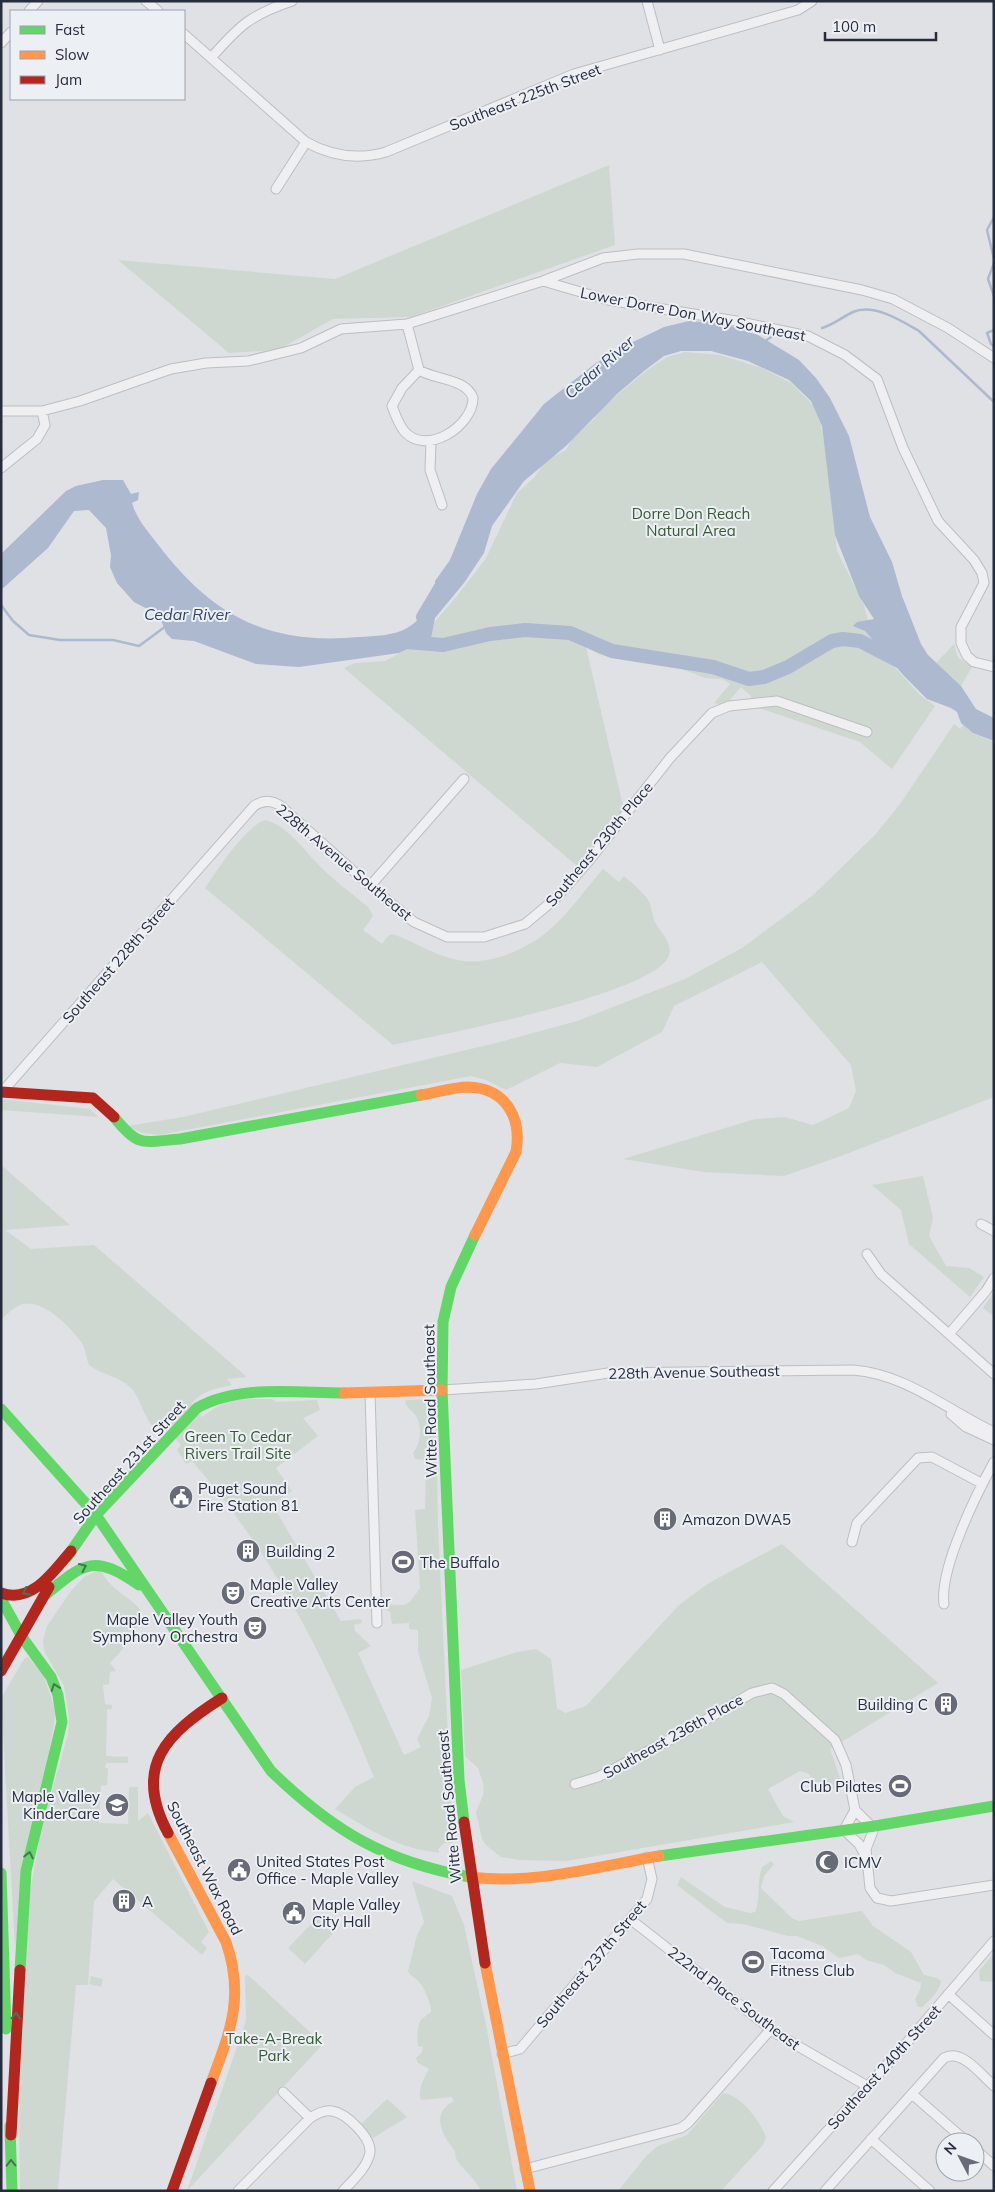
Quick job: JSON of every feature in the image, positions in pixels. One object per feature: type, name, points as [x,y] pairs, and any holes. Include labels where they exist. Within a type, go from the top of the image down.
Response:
[{"type":"main road","name":"Witte Road Southeast","points":[[1,1092],[93,1098],[110,1112],[130,1137],[146,1142],[159,1142],[467,1088],[486,1090],[498,1095],[514,1115],[518,1130],[518,1143],[504,1177],[451,1287],[443,1322],[442,1390],[459,1780],[470,1877],[510,2097],[530,2191]]},
{"type":"main road","name":"Southeast 231st Street","points":[[4,1667],[71,1551],[96,1515],[197,1408],[212,1399],[228,1394],[251,1392],[370,1393],[442,1390]]},
{"type":"main road","points":[[1,1409],[96,1515],[222,1698],[252,1746],[271,1771],[293,1795],[316,1814],[351,1837],[378,1851],[417,1866],[470,1877],[506,1879],[552,1876],[647,1857],[873,1826],[994,1806]]},
{"type":"main road","points":[[1,1593],[15,1597],[23,1595],[42,1582],[71,1551]]},
{"type":"main road","points":[[44,1596],[74,1571],[89,1564],[103,1564],[122,1572],[149,1592]]},
{"type":"main road","points":[[1,1599],[22,1637],[51,1677],[58,1695],[62,1722],[26,1871],[10,2135]]},
{"type":"main road","name":"Southeast Wax Road","points":[[172,2191],[228,2039],[236,2005],[236,1988],[232,1959],[226,1942],[162,1822],[154,1801],[153,1778],[161,1751],[172,1734],[188,1720],[222,1698]]},
{"type":"main road","points":[[1,1873],[12,2191]]},
{"type":"main road","name":"Witte Road Southeast","points":[[510,2097],[507,2108],[522,2191]]},
{"type":"main road","points":[[511,2130],[515,2136],[520,2161],[526,2169]]},
{"type":"street","points":[[146,1],[157,10]]},
{"type":"street","points":[[210,58],[244,22],[269,9],[292,1]]},
{"type":"street","points":[[647,1],[660,50]]},
{"type":"street","name":"Southeast 225th Street","points":[[306,142],[317,148],[352,156],[386,152],[574,74],[798,10],[812,1]]},
{"type":"street","points":[[1,43],[10,33]]},
{"type":"street","points":[[185,35],[306,142],[276,189]]},
{"type":"street","points":[[1,411],[42,411],[80,401],[171,369],[206,363],[248,361],[301,348],[341,329],[408,324],[543,281],[603,258],[638,254],[684,254],[862,290],[893,299],[948,328],[994,358]]},
{"type":"street","name":"Lower Dorre Don Way Southeast","points":[[543,281],[608,300],[736,321],[808,336],[845,355],[877,380],[903,448],[938,521],[974,560],[982,573],[984,583],[961,627],[960,643],[967,656],[974,662],[994,667]]},
{"type":"street","points":[[408,324],[419,370],[434,378],[460,384],[467,388],[473,398],[470,412],[459,425],[443,436],[431,441],[415,438],[404,432],[392,406],[402,388],[419,370]]},
{"type":"street","points":[[1,468],[36,439],[45,425],[42,411]]},
{"type":"street","points":[[431,441],[430,470],[442,505]]},
{"type":"street","name":"Southeast 230th Place","points":[[462,938],[484,937],[506,931],[525,924],[540,913],[588,862],[670,758],[712,713],[729,706],[777,701],[867,732]]},
{"type":"street","points":[[370,886],[464,779]]},
{"type":"street","name":"228th Avenue Southeast","points":[[235,828],[257,804],[267,801],[276,803],[414,922],[447,937],[462,938]]},
{"type":"street","name":"Southeast 228th Street","points":[[1,1092],[235,828]]},
{"type":"street","points":[[981,1224],[994,1230]]},
{"type":"street","points":[[867,1254],[881,1274],[994,1374]]},
{"type":"street","points":[[949,1334],[986,1291],[994,1278]]},
{"type":"street","name":"228th Avenue Southeast","points":[[442,1390],[536,1384],[608,1373],[863,1371],[888,1377],[913,1387],[994,1432]]},
{"type":"street","points":[[370,1393],[377,1623]]},
{"type":"street","name":"228th Avenue Southeast","points":[[940,1403],[966,1427],[994,1440]]},
{"type":"street","points":[[852,1542],[857,1523],[918,1458],[932,1457],[981,1483]]},
{"type":"street","points":[[944,1604],[944,1578],[981,1483],[994,1462]]},
{"type":"street","name":"Southeast 236th Place","points":[[575,1784],[598,1777],[683,1733],[752,1693],[772,1688],[784,1694],[835,1740],[846,1765],[855,1810]]},
{"type":"street","points":[[865,1855],[873,1826],[855,1810],[844,1830],[859,1844],[865,1855],[871,1891],[877,1898],[884,1900],[994,1886]]},
{"type":"street","name":"Southeast 237th Street","points":[[502,2054],[520,2049],[650,1893],[652,1879],[647,1857]]},
{"type":"street","name":"222nd Place Southeast","points":[[630,1919],[771,2029],[868,2086]]},
{"type":"street","name":"Southeast 240th Street","points":[[772,2191],[868,2086],[994,1941]]},
{"type":"street","points":[[948,1994],[994,2035]]},
{"type":"street","points":[[526,2169],[681,2128],[688,2123],[771,2029]]},
{"type":"street","points":[[830,2189],[871,2139],[944,2058],[952,2055],[961,2057],[994,2086]]},
{"type":"street","points":[[283,2092],[310,2118]]},
{"type":"street","points":[[912,2094],[956,2132]]},
{"type":"street","points":[[238,2191],[310,2118],[320,2112],[332,2111],[342,2114],[366,2138],[370,2150],[369,2158],[343,2191]]},
{"type":"street","points":[[871,2139],[930,2191]]},
{"type":"green space","points":[[609,165],[615,245],[411,317],[333,319],[278,350],[229,353],[118,260],[335,279]]},
{"type":"green space","name":"Dorre Don Reach Natural Area","points":[[685,352],[720,355],[762,368],[791,383],[813,405],[820,421],[824,442],[837,551],[864,605],[874,644],[919,694],[935,706],[892,769],[860,742],[753,706],[751,696],[741,687],[725,706],[714,703],[730,684],[722,679],[705,678],[658,660],[600,655],[586,647],[624,810],[577,866],[344,668],[355,663],[385,661],[415,645],[457,596],[486,558],[517,493],[534,478],[545,461],[566,450],[572,439],[594,419],[600,409],[646,371],[667,357]]},
{"type":"green space","points":[[954,644],[958,658],[972,667],[961,686],[936,663]]},
{"type":"green space","points":[[954,724],[960,729],[963,725],[975,734],[994,742],[994,1097],[784,1176],[703,1172],[623,1159],[755,1119],[785,1117],[813,1125],[849,1108],[856,1091],[851,1065],[762,962],[674,1006],[662,1032],[597,1067],[560,1063],[506,1090],[486,1080],[471,1076],[160,1135],[142,1133],[127,1126],[183,1117],[500,1042],[577,1021],[685,979],[742,948],[812,896],[875,835],[900,804]]},
{"type":"green space","points":[[265,820],[287,832],[328,874],[369,908],[373,916],[363,930],[382,944],[388,936],[393,934],[440,955],[457,960],[480,961],[505,955],[538,939],[555,925],[603,869],[619,882],[624,876],[646,897],[655,922],[669,944],[669,954],[667,959],[650,973],[583,1000],[496,1023],[393,1045],[205,888],[224,860],[241,840],[257,824]]},
{"type":"green space","points":[[1,1099],[90,1109],[98,1117],[1,1110]]},
{"type":"green space","name":"Green To Cedar Rivers Trail Site","points":[[1,1165],[70,1225],[5,1230],[31,1249],[94,1245],[247,1377],[227,1379],[232,1385],[210,1391],[195,1400],[191,1404],[202,1417],[211,1410],[235,1400],[272,1399],[276,1402],[317,1400],[320,1410],[303,1418],[318,1436],[276,1468],[292,1491],[272,1504],[341,1621],[361,1619],[362,1623],[354,1625],[355,1631],[371,1646],[358,1653],[404,1755],[421,1747],[417,1739],[429,1716],[432,1698],[418,1652],[418,1630],[409,1629],[409,1623],[392,1624],[390,1612],[385,1609],[385,1605],[404,1605],[410,1602],[420,1588],[415,1510],[425,1509],[426,1460],[415,1459],[413,1453],[419,1439],[420,1429],[418,1419],[405,1402],[406,1400],[421,1400],[432,1405],[436,1414],[438,1526],[453,1843],[444,1843],[438,1849],[439,1853],[416,1849],[393,1841],[335,1809],[355,1787],[374,1777],[360,1743],[313,1642],[276,1577],[220,1494],[192,1461],[186,1464],[177,1450],[181,1445],[165,1426],[158,1431],[153,1427],[131,1388],[89,1365],[82,1343],[64,1323],[48,1310],[40,1306],[23,1304],[14,1308],[1,1319]]},
{"type":"green space","points":[[923,1176],[933,1218],[929,1236],[946,1266],[969,1268],[984,1277],[970,1297],[909,1244],[901,1210],[872,1185]]},
{"type":"green space","points":[[994,1292],[994,1317],[983,1308]]},
{"type":"green space","points":[[782,1544],[938,1683],[830,1749],[844,1789],[818,1789],[809,1774],[800,1771],[768,1789],[783,1816],[794,1822],[567,1861],[520,1860],[501,1857],[487,1846],[482,1839],[476,1812],[483,1795],[484,1786],[478,1768],[465,1756],[461,1670],[517,1652],[536,1649],[551,1659],[557,1708],[565,1713],[586,1706],[679,1605],[709,1583]]},
{"type":"green space","points":[[97,1571],[102,1572],[110,1584],[141,1611],[138,1625],[134,1632],[110,1663],[116,1671],[110,1672],[109,1684],[103,1685],[105,1704],[112,1705],[112,1709],[107,1709],[106,1756],[128,1757],[128,1763],[106,1763],[105,1768],[108,1768],[107,1785],[101,1786],[99,1823],[128,1824],[129,1787],[138,1787],[138,1821],[148,1813],[209,1932],[201,1942],[207,1948],[202,1955],[113,1879],[94,1901],[88,1985],[76,1985],[58,2191],[20,2191],[19,2118],[26,1914],[42,1825],[68,1734],[69,1717],[64,1686],[44,1651],[43,1640],[47,1626],[71,1591],[84,1577]]},
{"type":"green space","points":[[28,1657],[43,1674],[56,1712],[15,1947],[1,1698],[24,1659]]},
{"type":"green space","points":[[771,1861],[774,1864],[764,1876],[761,1888],[793,1919],[799,1921],[862,1911],[873,1926],[911,1952],[924,1975],[941,1981],[934,1995],[922,2007],[918,2007],[915,1999],[920,1990],[921,1983],[895,1973],[884,1965],[866,1960],[858,1954],[839,1958],[822,1946],[797,1936],[788,1936],[743,1924],[727,1923],[677,1885],[681,1877],[725,1907],[750,1913],[755,1912],[758,1903],[762,1867]]},
{"type":"green space","points":[[412,1881],[452,1896],[464,1925],[486,2025],[517,2191],[481,2191],[476,2182],[457,2160],[455,2151],[442,2131],[440,2118],[442,2112],[454,2101],[452,2097],[421,2100],[420,2088],[429,2069],[418,2063],[416,2058],[422,2052],[423,2047],[418,2046],[417,2036],[421,2020],[431,2012],[431,2009],[423,1988],[408,1971],[417,1935],[424,1922]]},
{"type":"green space","points":[[317,1918],[333,1933],[305,1964],[288,1948]]},
{"type":"green space","points":[[994,1953],[994,1982],[980,1981],[979,1971]]},
{"type":"green space","name":"Take-A-Break Park","points":[[248,1975],[323,2044],[187,2191],[246,2021],[245,1976]]},
{"type":"green space","points":[[91,1976],[103,1979],[101,1987],[89,1984]]},
{"type":"green space","points":[[723,2093],[736,2098],[749,2110],[766,2137],[763,2145],[721,2191],[618,2191],[647,2155],[658,2146],[687,2135]]},
{"type":"green space","points":[[387,2099],[407,2117],[373,2138],[361,2124]]},
{"type":"water","name":"Cedar River","points":[[689,321],[721,323],[758,335],[799,360],[816,378],[830,398],[849,436],[870,517],[892,562],[902,596],[921,644],[928,655],[961,686],[976,709],[994,718],[994,741],[973,733],[961,723],[957,712],[951,708],[927,699],[865,631],[853,626],[857,622],[874,619],[859,596],[835,535],[822,426],[811,401],[789,380],[748,361],[711,351],[681,351],[664,356],[617,394],[566,446],[524,481],[492,526],[484,553],[464,583],[435,618],[431,638],[399,653],[299,667],[256,664],[194,641],[172,639],[166,633],[159,615],[134,602],[117,583],[110,567],[111,555],[106,528],[89,510],[74,511],[48,548],[1,590],[1,554],[66,491],[76,486],[103,480],[123,480],[131,494],[139,492],[138,500],[132,503],[134,510],[163,551],[183,575],[226,610],[249,622],[273,631],[299,636],[328,638],[365,637],[402,631],[423,614],[436,597],[435,581],[450,560],[477,494],[491,469],[544,404],[596,363],[664,327]]},
{"type":"waterway","points":[[994,217],[987,230],[994,259]]},
{"type":"waterway","points":[[994,263],[988,279],[994,296]]},
{"type":"waterway","points":[[822,328],[853,312],[861,310],[879,311],[888,314],[919,331],[994,402]]},
{"type":"waterway","points":[[994,330],[987,333],[991,344],[994,346]]},
{"type":"waterway","points":[[764,342],[771,337]]},
{"type":"waterway","name":"Cedar River","points":[[423,617],[445,580]]},
{"type":"waterway","points":[[1,605],[13,621],[29,635],[60,640],[113,640],[139,646],[166,626]]},
{"type":"waterway","name":"Cedar River","points":[[406,642],[443,645],[490,634],[525,630],[570,633],[612,651],[713,667],[749,679],[764,677],[788,667],[832,641],[843,639],[860,641],[899,661]]},
{"type":"traffic: fast","points":[[114,1117],[130,1134],[142,1141],[149,1142],[180,1139],[421,1095]]},
{"type":"traffic: fast","points":[[464,1822],[459,1780],[442,1390],[443,1322],[451,1287],[475,1235]]},
{"type":"traffic: fast","points":[[67,1557],[96,1515],[197,1408],[213,1400],[249,1393],[288,1391],[344,1393]]},
{"type":"traffic: fast","points":[[1,1409],[96,1515],[271,1771],[316,1811],[362,1841],[412,1863],[470,1877]]},
{"type":"traffic: fast","points":[[44,1596],[69,1576],[89,1566],[110,1569],[139,1585]]},
{"type":"traffic: fast","points":[[1,1599],[22,1637],[51,1677],[58,1695],[62,1722],[26,1871],[20,1970]]},
{"type":"traffic: fast","points":[[659,1856],[875,1826],[994,1806]]},
{"type":"traffic: fast","points":[[1,1873],[6,2029]]},
{"type":"traffic: fast","points":[[10,2126],[12,2191]]},
{"type":"traffic: slow","points":[[421,1095],[462,1087],[481,1089],[501,1099],[509,1107],[513,1117],[517,1139],[516,1152],[475,1235]]},
{"type":"traffic: slow","points":[[344,1393],[442,1390]]},
{"type":"traffic: slow","points":[[168,1833],[226,1942],[232,1962],[235,1997],[233,2014],[211,2083]]},
{"type":"traffic: slow","points":[[470,1877],[494,1879],[541,1877],[659,1856]]},
{"type":"traffic: slow","points":[[485,1963],[530,2191]]},
{"type":"traffic: jam","points":[[1,1092],[93,1098],[114,1117]]},
{"type":"traffic: jam","points":[[1,1593],[12,1595],[32,1590],[41,1584],[71,1551]]},
{"type":"traffic: jam","points":[[1,1671],[49,1587]]},
{"type":"traffic: jam","points":[[168,1833],[158,1809],[154,1789],[155,1770],[161,1754],[171,1738],[185,1724],[222,1698]]},
{"type":"traffic: jam","points":[[464,1822],[485,1963]]},
{"type":"traffic: jam","points":[[11,2135],[20,1970]]},
{"type":"traffic: jam","points":[[172,2191],[211,2083]]},
{"type":"place","name":"Puget Sound Fire Station 81","points":[[181,1497]]},
{"type":"place","name":"Amazon DWA5","points":[[665,1519]]},
{"type":"place","name":"Building 2","points":[[248,1551]]},
{"type":"place","name":"The Buffalo","points":[[403,1562]]},
{"type":"place","name":"Maple Valley Creative Arts Center","points":[[233,1593]]},
{"type":"place","name":"Maple Valley Youth Symphony Orchestra","points":[[255,1628]]},
{"type":"place","name":"Building C","points":[[946,1704]]},
{"type":"place","name":"Club Pilates","points":[[900,1786]]},
{"type":"place","name":"Maple Valley KinderCare","points":[[117,1805]]},
{"type":"place","name":"ICMV","points":[[827,1862]]},
{"type":"place","name":"United States Post Office - Maple Valley","points":[[239,1870]]},
{"type":"place","name":"A","points":[[124,1901]]},
{"type":"place","name":"Maple Valley City Hall","points":[[294,1913]]},
{"type":"place","name":"Tacoma Fitness Club","points":[[753,1962]]}]
